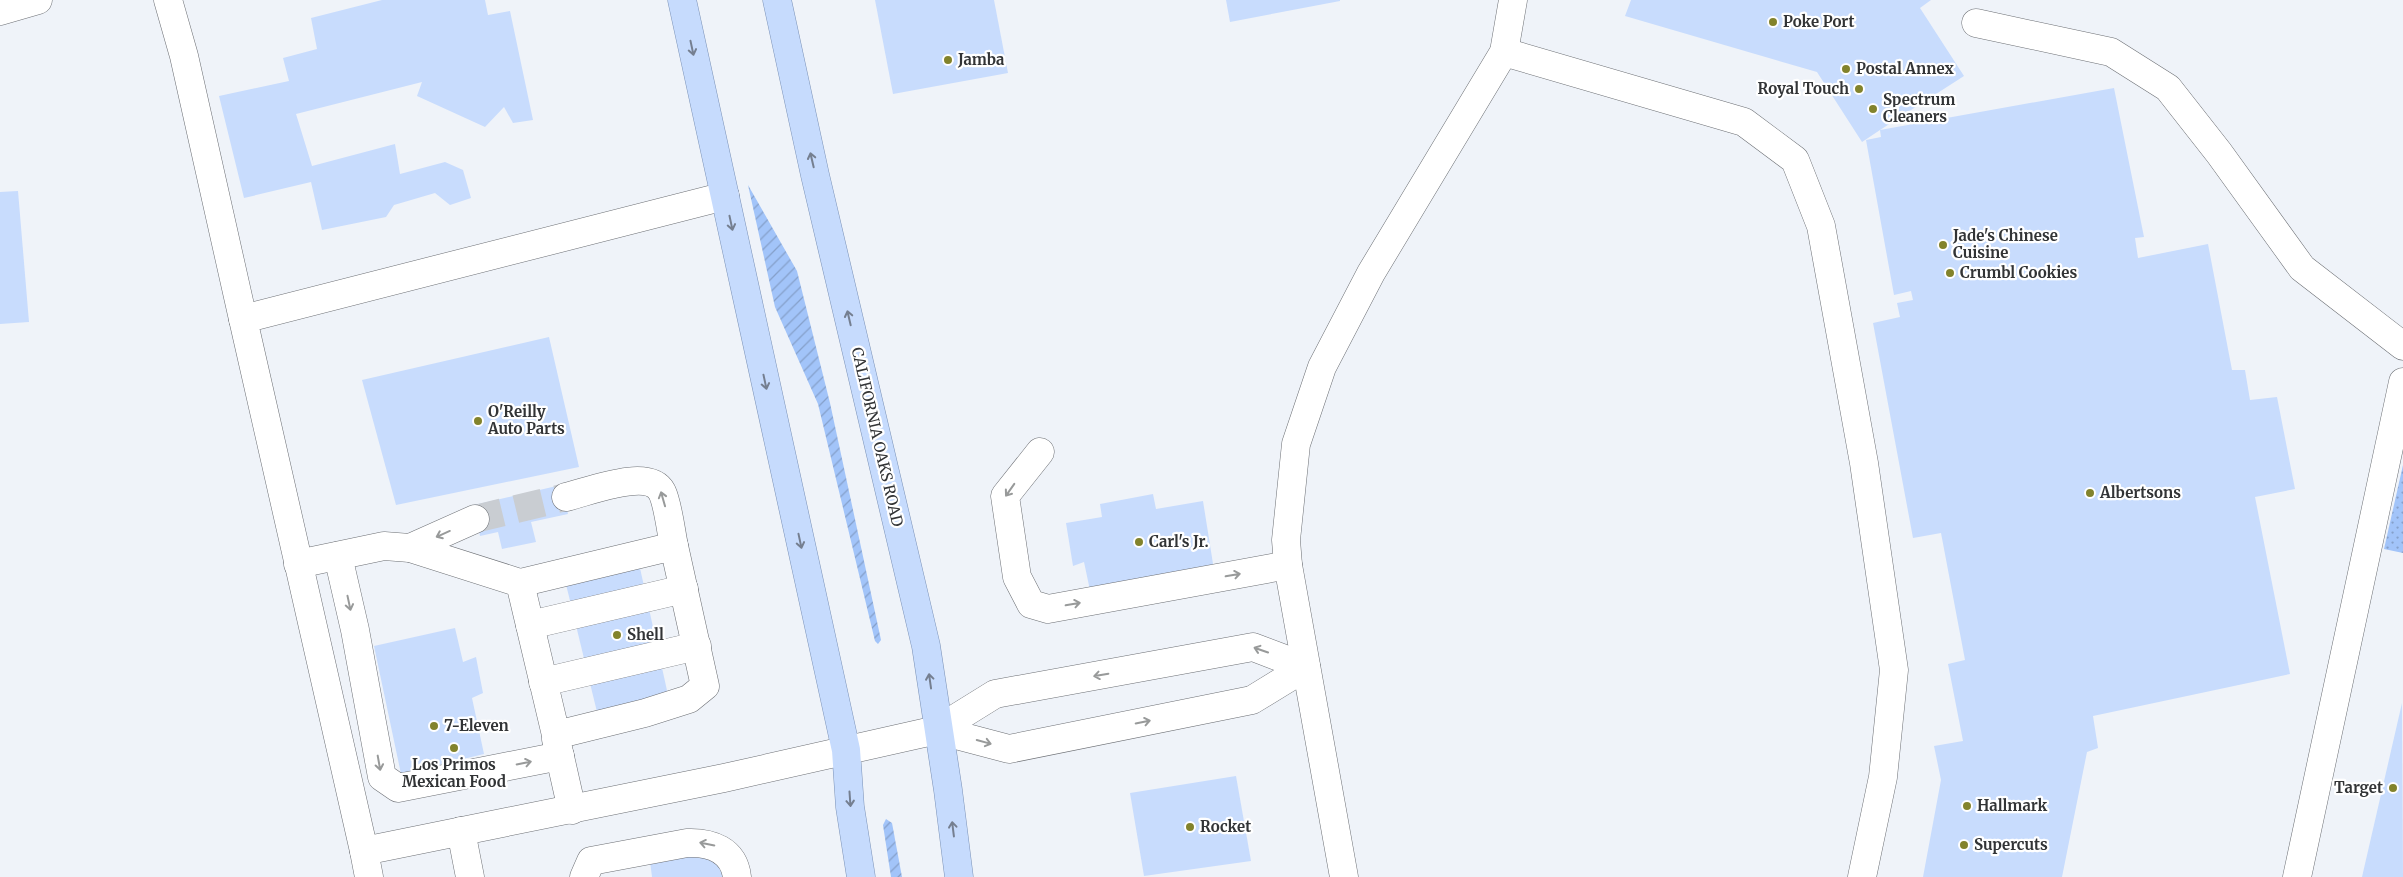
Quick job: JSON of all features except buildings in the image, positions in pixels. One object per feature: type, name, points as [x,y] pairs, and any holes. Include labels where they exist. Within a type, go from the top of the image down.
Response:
[{"type":"main road","points":[[682,0],[846,750],[850,807],[861,877]]},
{"type":"main road","name":"CALIFORNIA OAKS ROAD","points":[[777,0],[811,156],[926,646],[959,877]]},
{"type":"street","points":[[0,11],[38,0]]},
{"type":"street","points":[[168,0],[184,56],[366,864],[461,832],[572,810],[937,730],[995,694],[1253,648],[1306,668]]},
{"type":"street","points":[[1344,877],[1288,565],[1286,540],[1296,444],[1322,367],[1371,273],[1504,52],[1513,0]]},
{"type":"street","points":[[1976,23],[2112,52],[2168,88],[2219,153],[2302,268],[2403,346]]},
{"type":"street","points":[[1504,52],[1744,122],[1796,160],[1821,226],[1864,463],[1894,670],[1883,777],[1862,877]]},
{"type":"street","points":[[243,319],[725,196]]},
{"type":"street","points":[[2297,877],[2403,382]]},
{"type":"street","points":[[1040,452],[1005,496],[1017,577],[1032,604],[1048,608],[1288,565]]},
{"type":"street","points":[[338,556],[382,777],[398,788],[558,745],[689,699],[705,686],[662,492],[651,482],[632,480],[566,497]]},
{"type":"street","points":[[410,548],[475,520]]},
{"type":"street","points":[[298,564],[384,546],[410,548],[520,583],[674,546]]},
{"type":"street","points":[[520,583],[572,810]]},
{"type":"street","points":[[530,625],[684,589]]},
{"type":"street","points":[[543,682],[697,646]]},
{"type":"street","points":[[937,730],[1009,749],[1252,700],[1306,668]]},
{"type":"street","points":[[461,832],[470,877]]},
{"type":"street","points":[[584,877],[591,861],[687,843],[703,842],[715,846],[728,856],[737,877]]},
{"type":"shaded area","points":[[748,185],[797,271],[830,403],[881,640],[878,644],[875,641],[818,404],[775,307]]},
{"type":"shaded area","points":[[2403,465],[2403,553],[2384,549]]},
{"type":"shaded area","points":[[886,819],[892,823],[902,877],[891,877],[883,825]]},
{"type":"tunnel","points":[[475,519],[566,497]]},
{"type":"place","name":"Poke Port","points":[[1773,22]]},
{"type":"place","name":"Jamba","points":[[948,60]]},
{"type":"place","name":"Postal Annex","points":[[1846,69]]},
{"type":"place","name":"Royal Touch","points":[[1859,89]]},
{"type":"place","name":"Spectrum Cleaners","points":[[1873,109]]},
{"type":"place","name":"Jade's Chinese Cuisine","points":[[1943,245]]},
{"type":"place","name":"Crumbl Cookies","points":[[1950,273]]},
{"type":"place","name":"O'Reilly Auto Parts","points":[[478,421]]},
{"type":"place","name":"Albertsons","points":[[2090,493]]},
{"type":"place","name":"Carl's Jr.","points":[[1139,542]]},
{"type":"place","name":"Shell","points":[[617,635]]},
{"type":"place","name":"7-Eleven","points":[[434,726]]},
{"type":"place","name":"Los Primos Mexican Food","points":[[454,748]]},
{"type":"place","name":"Target","points":[[2393,788]]},
{"type":"place","name":"Hallmark","points":[[1967,806]]},
{"type":"place","name":"Rocket","points":[[1190,827]]},
{"type":"place","name":"Supercuts","points":[[1964,845]]}]
